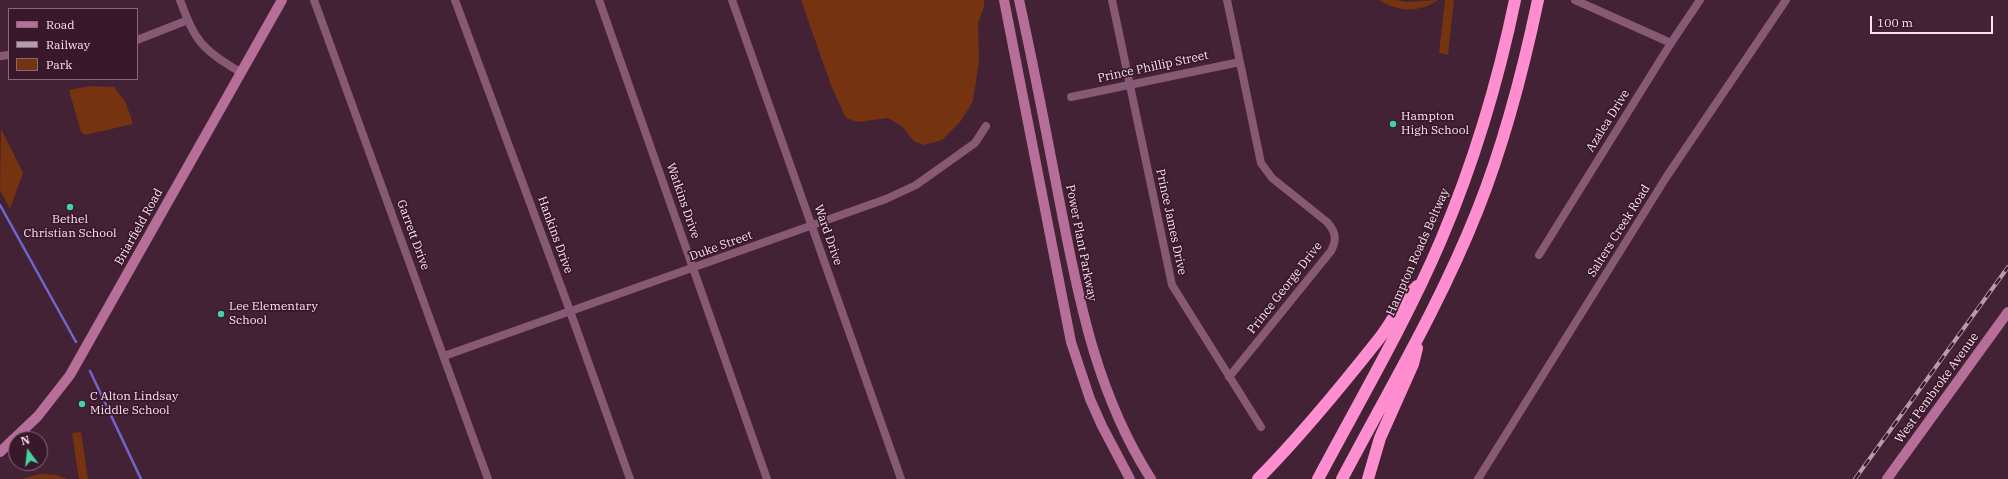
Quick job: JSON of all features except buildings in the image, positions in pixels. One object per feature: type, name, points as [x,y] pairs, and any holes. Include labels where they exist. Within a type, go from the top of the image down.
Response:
[{"type":"highway","name":"Hampton Roads Beltway","points":[[1318,479],[1423,280],[1462,190],[1498,80],[1515,0]]},
{"type":"highway","points":[[1342,479],[1422,330],[1460,251],[1494,167],[1525,59],[1538,0]]},
{"type":"highway","points":[[1258,479],[1352,373],[1380,337],[1405,298],[1423,280]]},
{"type":"highway","points":[[1368,479],[1380,438],[1413,364],[1422,330]]},
{"type":"main road","name":"Briarfield Road","points":[[0,452],[38,416],[70,375],[282,0]]},
{"type":"main road","points":[[1004,0],[1072,342],[1090,399],[1102,426],[1130,479]]},
{"type":"main road","name":"Power Plant Parkway","points":[[1019,0],[1074,275],[1087,332],[1105,390],[1117,417],[1151,479]]},
{"type":"main road","name":"West Pembroke Avenue","points":[[1887,479],[2008,312]]},
{"type":"street","points":[[180,0],[198,42],[211,54],[240,72]]},
{"type":"street","name":"Garrett Drive","points":[[314,0],[488,479]]},
{"type":"street","name":"Hankins Drive","points":[[455,0],[570,311],[630,479]]},
{"type":"street","name":"Watkins Drive","points":[[599,0],[767,479]]},
{"type":"street","name":"Ward Drive","points":[[732,0],[901,479]]},
{"type":"street","name":"Prince James Drive","points":[[1112,0],[1172,285],[1261,427]]},
{"type":"street","name":"Prince George Drive","points":[[1227,0],[1261,163],[1276,182],[1327,222],[1333,228],[1335,237],[1334,245],[1331,251],[1229,377]]},
{"type":"street","points":[[1575,0],[1671,42]]},
{"type":"street","name":"Azalea Drive","points":[[1539,255],[1671,42],[1700,0]]},
{"type":"street","name":"Salters Creek Road","points":[[1478,479],[1668,176],[1786,0]]},
{"type":"street","points":[[138,40],[188,20]]},
{"type":"street","name":"Prince Phillip Street","points":[[1071,97],[1240,62]]},
{"type":"street","name":"Duke Street","points":[[444,356],[694,269],[886,199],[916,185],[975,143],[986,126]]},
{"type":"green space","points":[[801,0],[984,0],[984,7],[978,23],[979,61],[973,101],[960,122],[942,140],[923,145],[914,141],[902,126],[888,118],[858,122],[846,118],[832,88]]},
{"type":"green space","points":[[1379,0],[1396,0],[1407,2],[1438,0],[1416,9],[1401,9]]},
{"type":"green space","points":[[1445,0],[1454,0],[1448,55],[1439,53]]},
{"type":"green space","points":[[90,86],[114,87],[126,103],[133,124],[85,135],[81,132],[69,90]]},
{"type":"green space","points":[[1,129],[23,173],[10,209],[0,190]]},
{"type":"green space","points":[[81,432],[88,479],[79,479],[72,433]]},
{"type":"green space","points":[[40,474],[56,475],[67,479],[22,479]]},
{"type":"waterway","points":[[0,205],[76,342]]},
{"type":"waterway","points":[[90,371],[141,479]]},
{"type":"railway","points":[[1855,479],[2008,267]]},
{"type":"place","name":"Hampton High School","points":[[1393,124]]},
{"type":"place","name":"Bethel Christian School","points":[[70,207]]},
{"type":"place","name":"Lee Elementary School","points":[[221,314]]},
{"type":"place","name":"C Alton Lindsay Middle School","points":[[82,404]]}]
